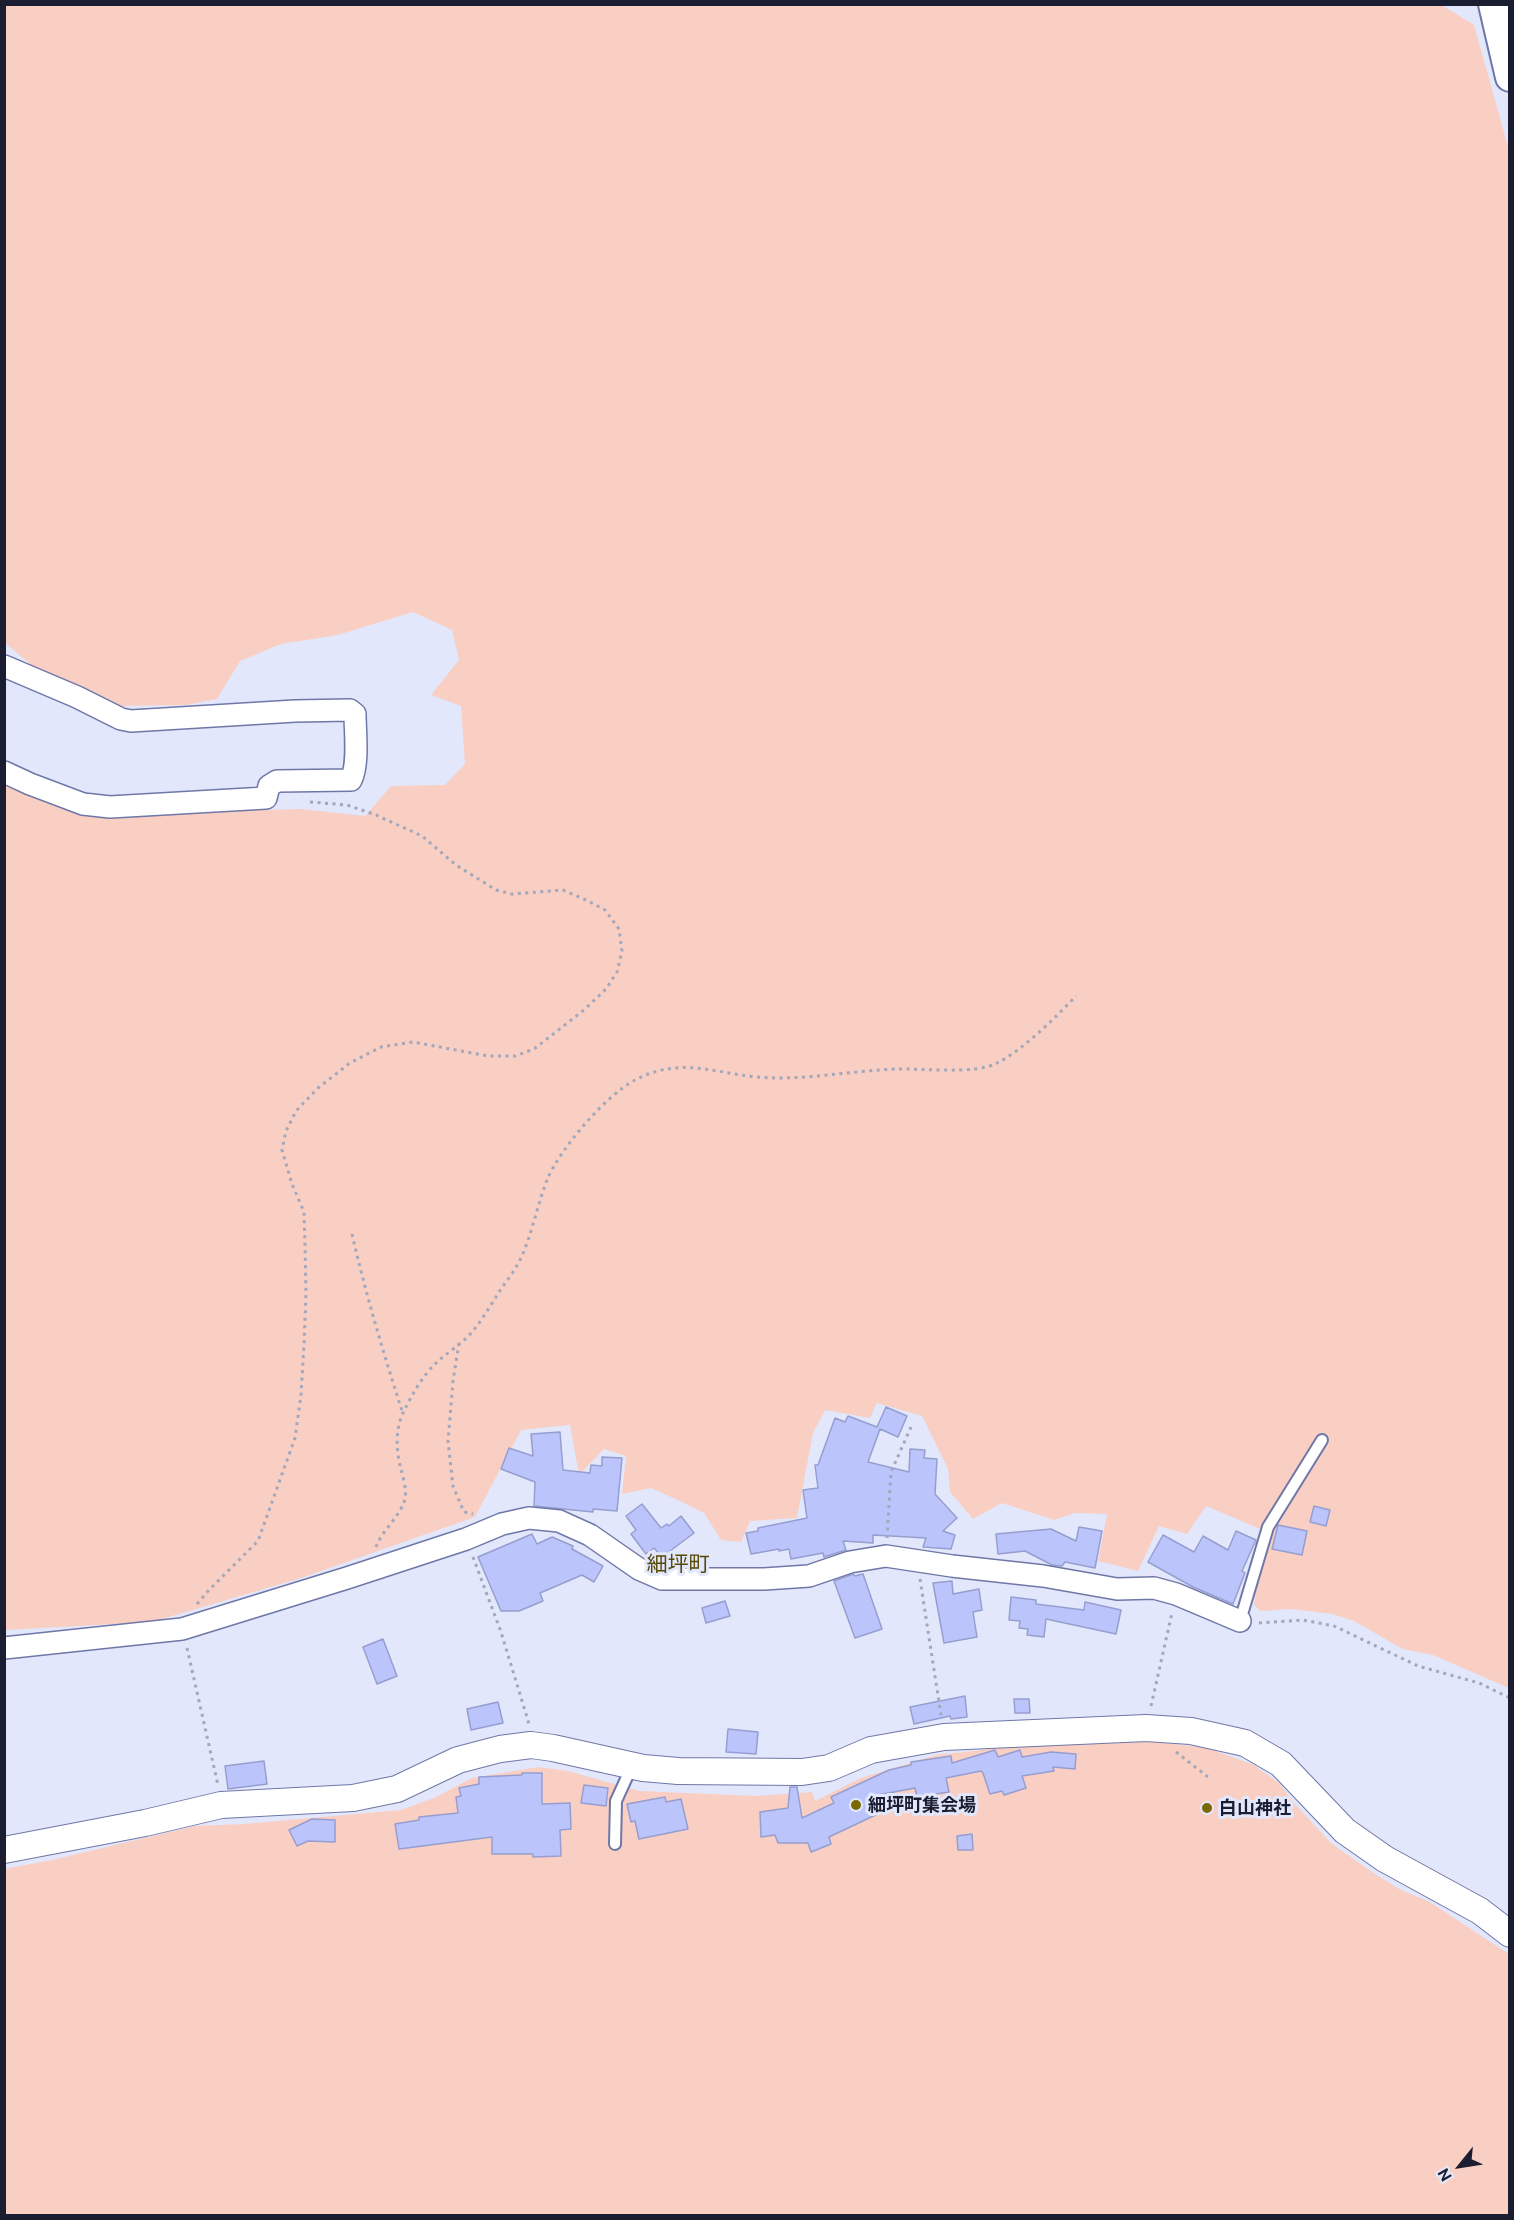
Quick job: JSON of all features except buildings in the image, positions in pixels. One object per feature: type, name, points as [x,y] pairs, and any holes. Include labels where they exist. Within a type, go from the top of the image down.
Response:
[{"type":"main road","points":[[1493,4],[1509,77]]},
{"type":"street","points":[[4,772],[82,804],[110,807],[266,798],[269,786],[277,781],[351,780],[354,775],[355,755],[355,714],[350,710],[131,721],[121,719],[5,666]]},
{"type":"street","points":[[4,1648],[188,1626],[529,1518],[559,1521],[590,1535],[639,1569],[662,1579],[764,1579],[809,1576],[850,1562],[886,1556],[1044,1576],[1117,1589],[1154,1588],[1176,1594],[1239,1621]]},
{"type":"street","points":[[4,1850],[145,1823],[221,1805],[353,1798],[397,1790],[458,1760],[500,1749],[531,1745],[632,1766],[678,1771],[802,1772],[829,1768],[870,1750],[944,1737],[1146,1728],[1191,1731],[1245,1743],[1281,1764],[1345,1831],[1385,1859],[1480,1911],[1509,1934]]},
{"type":"lane","points":[[1239,1621],[1268,1527],[1322,1440]]},
{"type":"lane","points":[[615,1845],[616,1801],[632,1766]]},
{"type":"path","points":[[221,1805],[188,1626],[195,1607],[209,1590],[258,1541],[295,1438],[301,1395],[304,1344],[305,1234],[304,1212],[292,1184],[282,1150],[286,1131],[296,1111],[318,1088],[350,1063],[381,1047],[412,1042],[488,1056],[515,1056],[534,1049],[584,1010],[606,989],[617,972],[622,951],[619,929],[606,910],[588,901],[563,890],[512,894],[496,890],[456,865],[422,836],[376,815],[347,805],[310,802]]},
{"type":"path","points":[[380,1567],[376,1546],[406,1497],[398,1457],[398,1425],[403,1414],[434,1365],[472,1333],[521,1258],[553,1167],[575,1137],[608,1100],[636,1080],[682,1066],[756,1077],[795,1078],[894,1069],[963,1069],[995,1064],[1018,1050],[1076,996]]},
{"type":"path","points":[[352,1234],[378,1335],[403,1414]]},
{"type":"path","points":[[459,1343],[448,1441],[453,1486],[464,1512],[483,1515],[492,1528]]},
{"type":"path","points":[[886,1556],[891,1472],[911,1427]]},
{"type":"path","points":[[466,1539],[501,1632],[530,1726],[531,1745]]},
{"type":"path","points":[[917,1560],[944,1737]]},
{"type":"path","points":[[1146,1728],[1176,1594]]},
{"type":"path","points":[[1239,1621],[1266,1623],[1304,1620],[1334,1626],[1409,1662],[1479,1683],[1509,1698]]},
{"type":"shaded area","points":[[1440,4],[1474,25],[1510,154],[1509,1688],[1433,1655],[1403,1649],[1354,1621],[1332,1614],[1292,1609],[1260,1611],[1254,1604],[1265,1531],[1206,1506],[1187,1534],[1159,1526],[1138,1571],[1098,1561],[1107,1514],[1075,1513],[1054,1520],[1002,1503],[973,1519],[950,1492],[948,1469],[922,1416],[877,1403],[870,1418],[825,1410],[813,1433],[797,1518],[750,1521],[741,1542],[721,1540],[704,1513],[651,1488],[622,1494],[626,1456],[604,1449],[579,1475],[570,1425],[521,1430],[475,1517],[298,1579],[152,1622],[5,1630],[4,782],[81,815],[301,809],[365,816],[391,786],[445,785],[465,764],[461,706],[431,695],[459,660],[452,630],[413,612],[338,635],[281,644],[240,661],[217,699],[186,705],[121,706],[35,668],[5,643],[5,5]]},
{"type":"shaded area","points":[[1082,1739],[1157,1742],[1207,1748],[1254,1765],[1279,1783],[1331,1843],[1372,1872],[1401,1890],[1428,1901],[1509,1954],[1509,2215],[5,2215],[4,1869],[195,1826],[401,1810],[436,1797],[472,1778],[538,1767],[568,1771],[639,1791],[757,1796],[812,1792],[815,1801],[861,1778],[936,1755]]},
{"type":"place","name":"細坪町集会場","points":[[856,1805]]},
{"type":"place","name":"白山神社","points":[[1207,1808]]},
{"type":"district","name":"細坪町","points":[[678,1564]]}]
